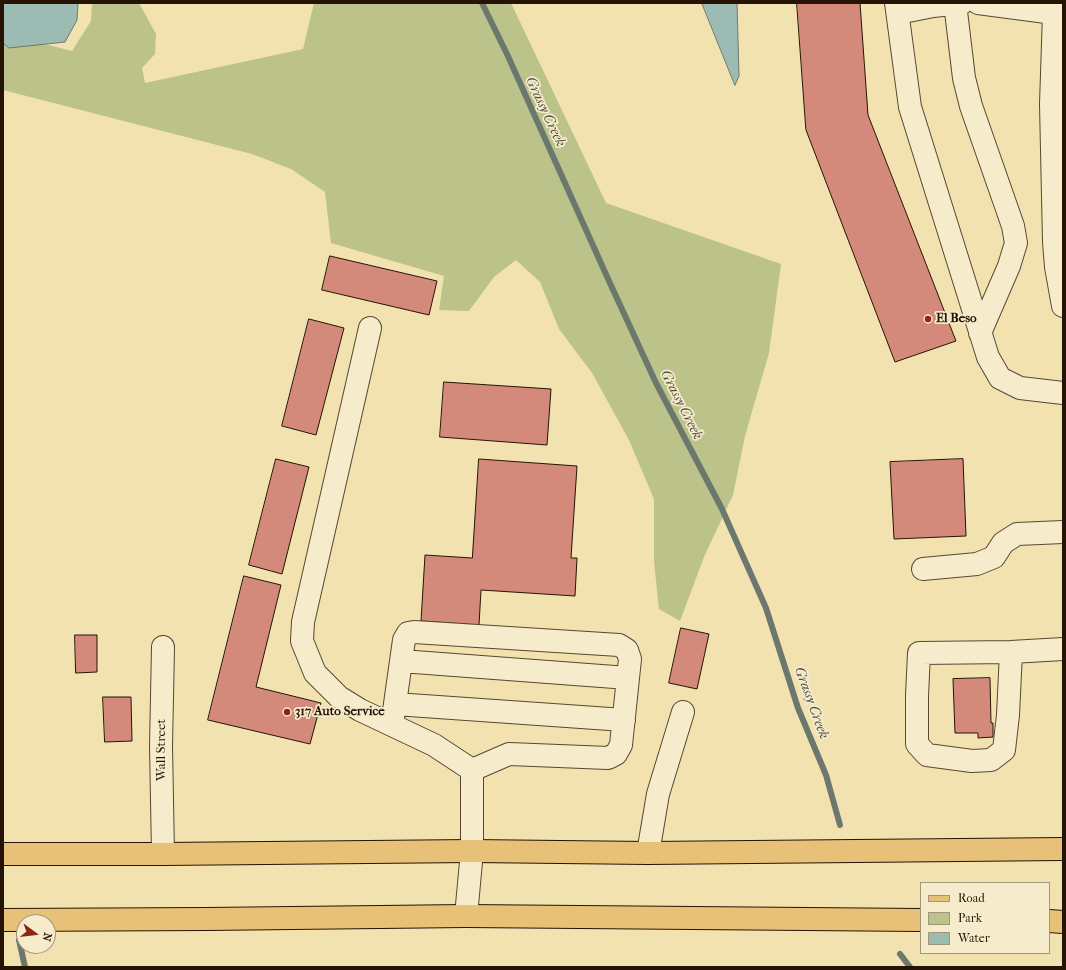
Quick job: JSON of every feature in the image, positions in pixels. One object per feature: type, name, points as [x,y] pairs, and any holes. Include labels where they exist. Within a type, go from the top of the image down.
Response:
[{"type":"main road","points":[[7,854],[472,851],[648,853],[1063,849]]},
{"type":"main road","points":[[3,920],[466,916],[918,920]]},
{"type":"main road","points":[[1050,921],[1063,922]]},
{"type":"street","points":[[980,333],[1009,266],[1016,244],[1013,226],[971,106],[964,78],[957,3],[897,8],[910,107],[980,333],[988,357],[1000,378],[1020,388],[1063,393]]},
{"type":"street","points":[[992,4],[1055,8],[1058,41],[1051,104],[1054,242],[1056,267],[1063,306]]},
{"type":"street","points":[[370,328],[303,622],[302,641],[315,673],[339,697],[360,710],[434,745],[472,770]]},
{"type":"street","points":[[923,569],[977,564],[994,557],[1003,543],[1017,534],[1063,532]]},
{"type":"street","points":[[392,725],[404,640],[408,633],[414,632],[619,645],[627,650],[630,659],[622,745],[616,754],[608,758],[509,754],[472,770]]},
{"type":"street","name":"Wall Street","points":[[163,647],[161,746],[163,854]]},
{"type":"street","points":[[1011,652],[1008,715],[1004,750],[991,760],[972,761],[927,755],[917,744],[919,653],[1011,652],[1063,649]]},
{"type":"street","points":[[401,661],[628,678]]},
{"type":"street","points":[[395,704],[624,720]]},
{"type":"street","points":[[648,853],[658,794],[683,712]]},
{"type":"street","points":[[466,916],[472,851],[472,770]]},
{"type":"green space","points":[[92,3],[139,3],[156,34],[155,54],[142,68],[145,83],[303,49],[314,3],[511,3],[606,203],[781,264],[769,353],[745,436],[733,495],[704,557],[680,621],[659,609],[654,561],[654,499],[629,440],[592,373],[559,329],[540,282],[516,260],[494,277],[469,311],[439,310],[444,276],[331,243],[325,192],[291,169],[252,154],[3,90],[3,44],[25,39],[72,51],[91,21]]},
{"type":"water","points":[[3,3],[78,3],[77,20],[65,42],[9,48],[3,43]]},
{"type":"water","points":[[702,3],[737,3],[739,76],[735,85]]},
{"type":"building","points":[[797,3],[860,3],[868,115],[956,341],[895,362],[806,130]]},
{"type":"building","points":[[330,256],[437,281],[429,315],[322,290]]},
{"type":"building","points":[[309,319],[344,328],[316,435],[282,426]]},
{"type":"building","points":[[444,382],[551,389],[547,445],[440,437]]},
{"type":"building","points":[[276,459],[309,467],[282,574],[249,565]]},
{"type":"building","points":[[479,459],[577,466],[571,558],[577,558],[575,596],[481,590],[479,625],[421,621],[425,555],[472,558]]},
{"type":"building","points":[[963,459],[966,536],[894,539],[890,462]]},
{"type":"building","points":[[244,576],[281,585],[256,687],[321,703],[310,744],[208,720]]},
{"type":"building","points":[[681,628],[709,634],[697,689],[669,683]]},
{"type":"building","points":[[75,635],[97,635],[97,672],[76,673]]},
{"type":"building","points":[[990,678],[991,723],[993,723],[993,737],[978,738],[978,733],[955,733],[953,679]]},
{"type":"building","points":[[103,697],[131,697],[132,741],[105,742]]},
{"type":"waterway","name":"Grassy Creek","points":[[482,3],[507,54],[656,383],[722,509],[766,608],[798,708],[826,775],[840,825]]},
{"type":"waterway","points":[[22,954],[25,967]]},
{"type":"waterway","name":"Grassy Creek","points":[[900,954],[910,967]]},
{"type":"place","name":"El Beso","points":[[928,319]]},
{"type":"place","name":"317 Auto Service","points":[[287,712]]}]
